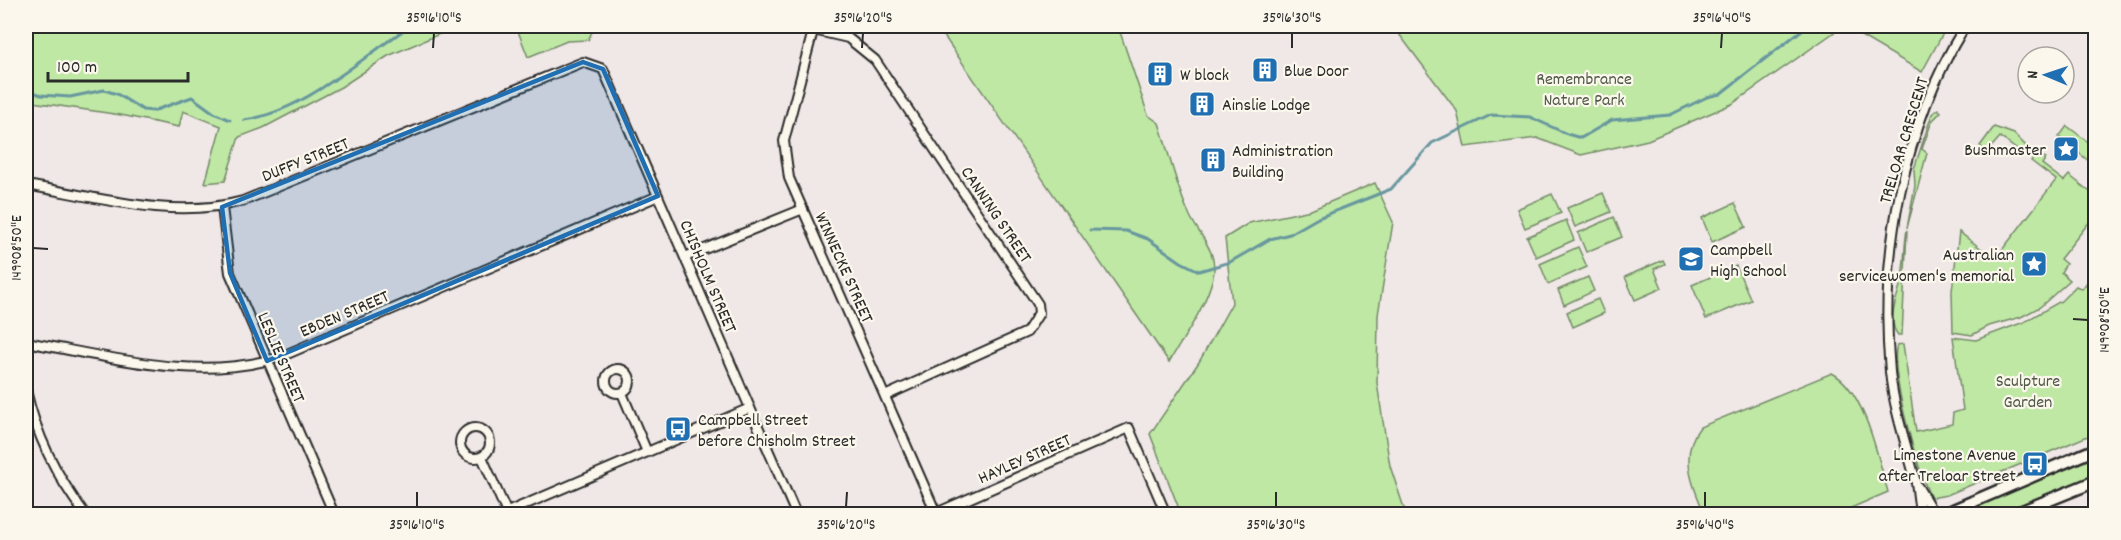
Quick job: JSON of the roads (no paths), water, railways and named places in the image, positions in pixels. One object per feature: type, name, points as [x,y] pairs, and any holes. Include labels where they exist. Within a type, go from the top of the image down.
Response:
[{"type":"main road","points":[[1944,514],[2096,448]]},
{"type":"main road","points":[[2015,514],[2096,481]]},
{"type":"street","name":"CANNING STREET","points":[[796,26],[814,28],[848,38],[875,60],[1038,304],[1039,313],[1027,332],[885,396]]},
{"type":"street","name":"TRELOAR CRESCENT","points":[[1921,514],[1916,483],[1894,398],[1887,303],[1898,205],[1908,163],[1942,66],[1965,26]]},
{"type":"street","name":"WINNECKE STREET","points":[[814,28],[784,141],[789,178],[934,514]]},
{"type":"street","name":"CHISHOLM STREET","points":[[583,62],[603,69],[796,514]]},
{"type":"street","name":"DUFFY STREET","points":[[26,185],[168,208],[222,207],[243,201],[583,62]]},
{"type":"street","name":"EBDEN STREET","points":[[27,342],[159,364],[206,369],[246,366],[267,361],[658,196]]},
{"type":"street","name":"LESLIE STREET","points":[[222,207],[230,273],[334,514]]},
{"type":"street","points":[[684,257],[803,209]]},
{"type":"street","points":[[26,357],[27,342]]},
{"type":"street","points":[[26,390],[33,417],[55,467],[85,514]]},
{"type":"street","points":[[622,393],[647,452]]},
{"type":"street","points":[[482,457],[505,514],[750,408]]},
{"type":"street","points":[[26,412],[33,417]]},
{"type":"street","points":[[471,428],[482,429],[490,440],[489,450],[482,457],[471,458],[460,448],[460,438],[471,428]]},
{"type":"street","name":"HAYLEY STREET","points":[[934,514],[1129,428],[1166,514]]},
{"type":"street","name":"TRELOAR CRESCENT","points":[[1916,483],[1935,514]]},
{"type":"waterway","points":[[244,120],[266,115],[310,95],[410,26]]},
{"type":"waterway","points":[[1090,230],[1126,231],[1148,239],[1181,262],[1199,271],[1230,262],[1270,239],[1290,234],[1318,218],[1391,189],[1432,143],[1491,115],[1530,117],[1581,138],[1612,120],[1670,115],[1707,97],[1720,94],[1807,26]]},
{"type":"waterway","points":[[26,89],[41,95],[70,97],[104,90],[117,94],[143,110],[153,111],[192,97],[214,113],[230,120]]},
{"type":"place","name":"Blue Door","points":[[1265,70]]},
{"type":"place","name":"W block","points":[[1160,74]]},
{"type":"place","name":"Ainslie Lodge","points":[[1202,104]]},
{"type":"place","name":"Bushmaster","points":[[2066,149]]},
{"type":"place","name":"Administration Building","points":[[1213,160]]},
{"type":"place","name":"Campbell High School","points":[[1691,259]]},
{"type":"place","name":"Australian servicewomen's memorial","points":[[2034,264]]},
{"type":"place","name":"Campbell Street before Chisholm Street","points":[[678,429]]},
{"type":"place","name":"Limestone Avenue after Treloar Street","points":[[2035,464]]},
{"type":"park label","name":"Remembrance Nature Park","points":[[1584,88]]},
{"type":"park label","name":"Sculpture Garden","points":[[2028,390]]}]
